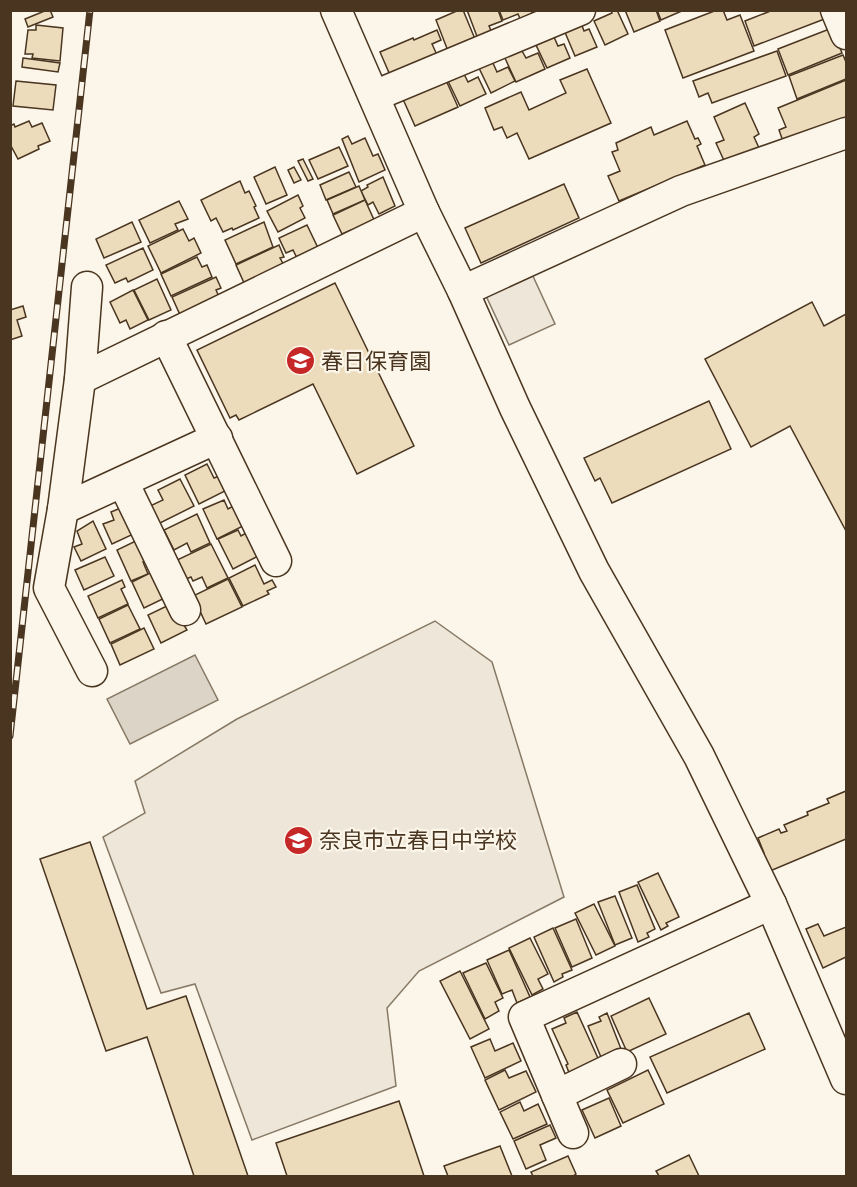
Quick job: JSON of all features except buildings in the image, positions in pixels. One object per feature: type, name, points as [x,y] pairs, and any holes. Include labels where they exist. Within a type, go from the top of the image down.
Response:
[{"type":"street","points":[[336,10],[424,212],[515,408],[594,571],[699,756],[771,904],[846,1079]]},
{"type":"street","points":[[374,96],[580,10]]},
{"type":"street","points":[[462,291],[681,191],[846,133]]},
{"type":"street","points":[[80,379],[424,212]]},
{"type":"street","points":[[87,286],[80,379],[63,509],[49,588],[92,671]]},
{"type":"street","points":[[166,336],[276,561]]},
{"type":"street","points":[[63,509],[217,438]]},
{"type":"street","points":[[123,482],[185,610]]},
{"type":"street","points":[[573,1133],[524,1017],[771,904]]},
{"type":"street","points":[[557,1095],[621,1065]]},
{"type":"shaded area","points":[[526,261],[555,324],[509,345],[480,283]]},
{"type":"shaded area","points":[[435,621],[492,662],[564,897],[419,971],[387,1008],[396,1086],[252,1140],[195,984],[161,993],[103,837],[145,813],[135,781],[237,719]]},
{"type":"shaded area","points":[[195,655],[218,700],[130,744],[107,699]]},
{"type":"railway","points":[[10,736],[90,10]]},
{"type":"place","name":"春日保育園","points":[[300,361]]},
{"type":"place","name":"奈良市立春日中学校","points":[[298,840]]}]
